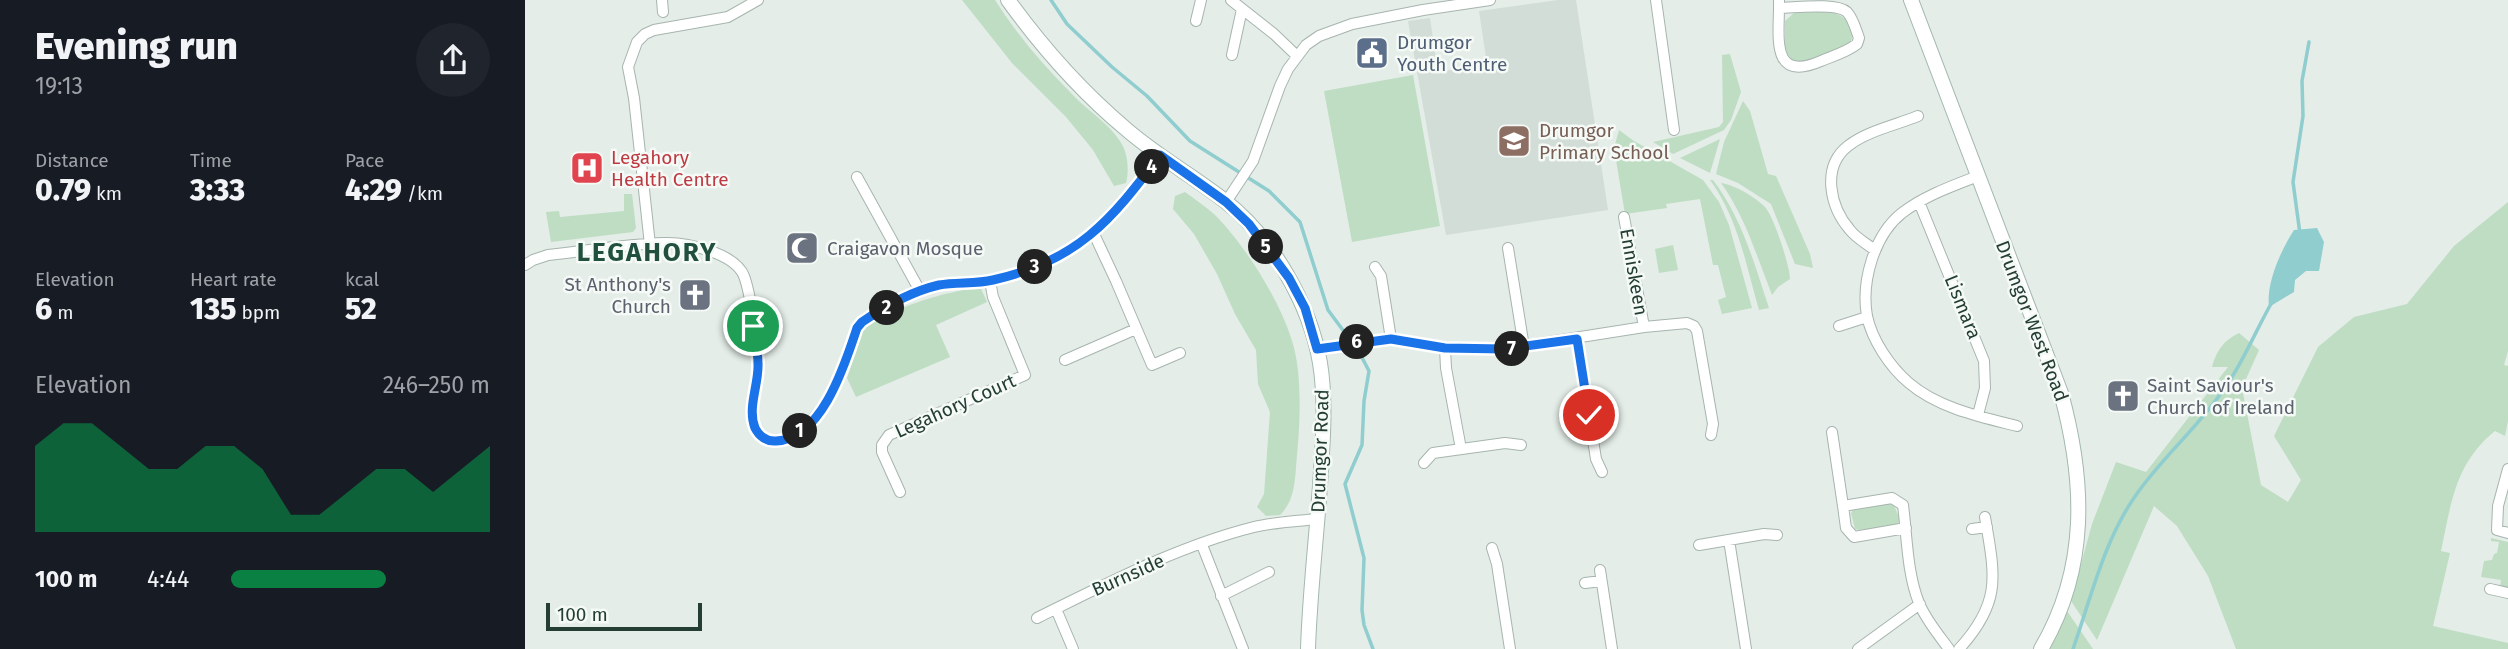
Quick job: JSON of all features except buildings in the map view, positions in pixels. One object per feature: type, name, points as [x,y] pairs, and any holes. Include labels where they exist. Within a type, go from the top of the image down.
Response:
[{"type":"street","points":[[650,245],[628,67],[633,49],[645,34],[654,30],[728,18],[758,0]]},
{"type":"street","name":"Drumgor Road","points":[[1008,0],[1054,58],[1090,97],[1127,131],[1226,202],[1249,224],[1289,278],[1305,308],[1317,349],[1324,421],[1308,649]]},
{"type":"street","points":[[1196,21],[1201,0]]},
{"type":"street","points":[[1231,0],[1297,56]]},
{"type":"street","points":[[1655,0],[1674,130]]},
{"type":"street","name":"Drumgor West Road","points":[[1911,0],[2061,393],[2076,453],[2079,506],[2075,553],[2058,615],[2041,649]]},
{"type":"street","points":[[1226,202],[1253,162],[1276,97],[1297,56],[1318,36],[1334,29],[1439,4],[1482,1]]},
{"type":"street","points":[[1779,4],[1843,9],[1851,19],[1859,38],[1857,44],[1808,66],[1793,66],[1784,61],[1780,53],[1779,4]]},
{"type":"street","points":[[1232,55],[1242,9]]},
{"type":"street","points":[[1875,250],[1851,232],[1842,219],[1832,192],[1832,169],[1839,155],[1849,145],[1918,116]]},
{"type":"street","points":[[525,265],[548,255],[666,243],[725,256],[740,268],[745,279],[758,365],[754,424],[759,435],[771,441],[783,440],[797,433],[821,412],[862,322],[920,291],[940,285],[991,281],[1045,263],[1094,234],[1128,197],[1160,155]]},
{"type":"street","points":[[1978,176],[1938,191],[1895,220],[1875,250],[1868,288],[1867,317],[1889,362],[1908,383],[1926,395],[1978,415],[2017,426]]},
{"type":"street","points":[[857,177],[920,291]]},
{"type":"street","name":"Lismara","points":[[1919,202],[1984,361],[1985,388],[1978,415]]},
{"type":"street","name":"Enniskeen","points":[[1624,217],[1644,327]]},
{"type":"street","points":[[1094,234],[1152,365],[1180,353]]},
{"type":"street","points":[[1506,256],[1524,347]]},
{"type":"street","points":[[1375,267],[1381,276],[1391,339]]},
{"type":"street","name":"Legahory Court","points":[[900,492],[882,452],[882,446],[889,435],[1025,375],[993,297],[991,281]]},
{"type":"street","points":[[1839,326],[1867,317]]},
{"type":"street","points":[[1317,349],[1391,339],[1445,348],[1504,349],[1681,322],[1698,323],[1697,331],[1713,424],[1711,435]]},
{"type":"street","points":[[1065,360],[1136,329]]},
{"type":"street","points":[[1577,339],[1596,459],[1602,471]]},
{"type":"street","points":[[1445,348],[1446,368],[1461,449]]},
{"type":"street","points":[[1832,432],[1846,528],[1854,537],[1906,528]]},
{"type":"street","points":[[1424,463],[1433,453],[1505,443],[1521,445]]},
{"type":"street","points":[[2508,469],[2498,506],[2497,530],[2508,533]]},
{"type":"street","points":[[1843,506],[1892,498],[1903,505],[1915,588],[1920,604],[1949,649]]},
{"type":"street","name":"Burnside","points":[[1037,618],[1143,568],[1202,545],[1258,526],[1318,519]]},
{"type":"street","points":[[1959,649],[1984,618],[1992,596],[1992,561],[1986,522],[1972,529]]},
{"type":"street","points":[[1699,545],[1764,534],[1777,535]]},
{"type":"street","points":[[1729,540],[1746,649]]},
{"type":"street","points":[[1202,545],[1243,649]]},
{"type":"street","points":[[1492,548],[1497,564],[1510,649]]},
{"type":"street","points":[[1221,596],[1269,572]]},
{"type":"street","points":[[1585,583],[1601,575],[1612,649]]},
{"type":"street","points":[[2490,589],[2508,593]]},
{"type":"street","points":[[1858,649],[1920,604]]},
{"type":"street","points":[[1056,609],[1073,649]]},
{"type":"shaded area","name":"Drumgor Primary School","points":[[1576,0],[1608,210],[1446,235],[1408,21],[1430,18],[1438,72],[1487,64],[1479,11]]},
{"type":"green space","points":[[962,0],[995,0],[1049,70],[1118,138],[1127,160],[1126,183],[1114,186],[1093,150],[1066,117],[1012,63]]},
{"type":"green space","points":[[1823,12],[1840,15],[1850,28],[1852,39],[1848,45],[1807,62],[1794,62],[1785,51],[1785,21],[1794,13]]},
{"type":"green space","points":[[1730,54],[1741,92],[1731,120],[1724,130],[1673,154],[1653,142],[1719,127],[1723,122],[1722,55]]},
{"type":"green space","points":[[1413,75],[1440,226],[1352,242],[1324,91]]},
{"type":"green space","points":[[1743,101],[1750,111],[1768,174],[1776,176],[1810,254],[1813,268],[1795,264],[1771,204],[1738,183],[1716,174],[1724,142]]},
{"type":"green space","points":[[1619,130],[1703,180],[1719,202],[1729,225],[1752,308],[1722,314],[1718,300],[1726,297],[1718,265],[1713,265],[1700,199],[1666,204],[1667,208],[1625,214],[1614,148]]},
{"type":"green space","points":[[1720,139],[1710,173],[1680,158]]},
{"type":"green space","points":[[1710,180],[1713,180],[1723,195],[1740,225],[1769,308],[1759,310],[1728,210]]},
{"type":"green space","points":[[1721,183],[1756,199],[1765,207],[1772,220],[1790,279],[1772,295],[1744,223]]},
{"type":"green space","points":[[1185,192],[1215,215],[1251,259],[1281,313],[1294,348],[1300,401],[1296,471],[1292,495],[1280,515],[1266,516],[1257,507],[1264,494],[1270,412],[1258,384],[1256,350],[1194,234],[1173,209],[1175,196]]},
{"type":"green space","points":[[624,194],[632,194],[636,228],[633,232],[551,242],[546,212],[559,211],[560,217],[624,211]]},
{"type":"green space","points":[[2508,202],[2508,351],[2504,365],[2508,366],[2508,421],[2505,436],[2495,431],[2482,443],[2471,457],[2457,485],[2441,551],[2450,553],[2433,626],[2508,643],[2508,649],[2236,649],[2208,576],[2177,526],[2154,506],[2097,640],[2071,601],[2092,524],[2116,462],[2146,472],[2228,367],[2212,367],[2225,343],[2239,333],[2259,350],[2242,388],[2261,485],[2288,502],[2301,480],[2274,436],[2318,347],[2354,317],[2407,304],[2454,246]]},
{"type":"green space","points":[[1673,245],[1678,270],[1659,273],[1655,249]]},
{"type":"green space","points":[[974,288],[981,289],[987,302],[936,325],[950,357],[856,397],[847,378],[864,328],[917,302]]},
{"type":"green space","points":[[1893,503],[1900,520],[1897,525],[1855,529],[1851,513],[1853,510]]},
{"type":"green space","points":[[2491,538],[2508,542],[2508,587],[2500,589],[2501,580],[2481,577],[2484,561],[2492,560],[2497,553],[2499,542],[2491,541]]},
{"type":"green space","points":[[2067,611],[2093,649],[2050,649]]},
{"type":"water","points":[[2317,228],[2324,242],[2319,271],[2306,271],[2295,280],[2294,292],[2269,307],[2272,277],[2289,238],[2294,230]]},
{"type":"waterway","points":[[1051,0],[1067,24],[1147,96],[1190,141],[1269,191],[1300,222],[1328,310],[1351,341]]},
{"type":"waterway","points":[[2300,234],[2293,182],[2303,116],[2302,81],[2309,42]]},
{"type":"waterway","points":[[2073,649],[2099,570],[2125,512],[2146,482],[2227,385],[2272,302]]},
{"type":"waterway","points":[[1356,346],[1369,371],[1364,401],[1362,445],[1345,484],[1364,558],[1362,610],[1364,625],[1373,649]]},
{"type":"place","name":"Drumgor Youth Centre","points":[[1372,53]]},
{"type":"place","name":"Drumgor Primary School","points":[[1514,141]]},
{"type":"place","name":"Legahory Health Centre","points":[[587,168]]},
{"type":"place","name":"Craigavon Mosque","points":[[802,248]]},
{"type":"place","name":"St Anthony's Church","points":[[695,295]]},
{"type":"place","name":"Saint Saviour's Church of Ireland","points":[[2123,396]]},
{"type":"district","name":"LEGAHORY","points":[[647,252]]},
{"type":"route","points":[[753,326],[758,365],[754,424],[759,435],[765,439],[783,440],[805,428],[821,412],[862,322],[920,291],[940,285],[991,281],[1045,263],[1067,251],[1094,234],[1128,197],[1160,155],[1226,202],[1249,224],[1289,278],[1305,308],[1317,349],[1391,339],[1445,348],[1504,349],[1577,339],[1589,415]]}]
